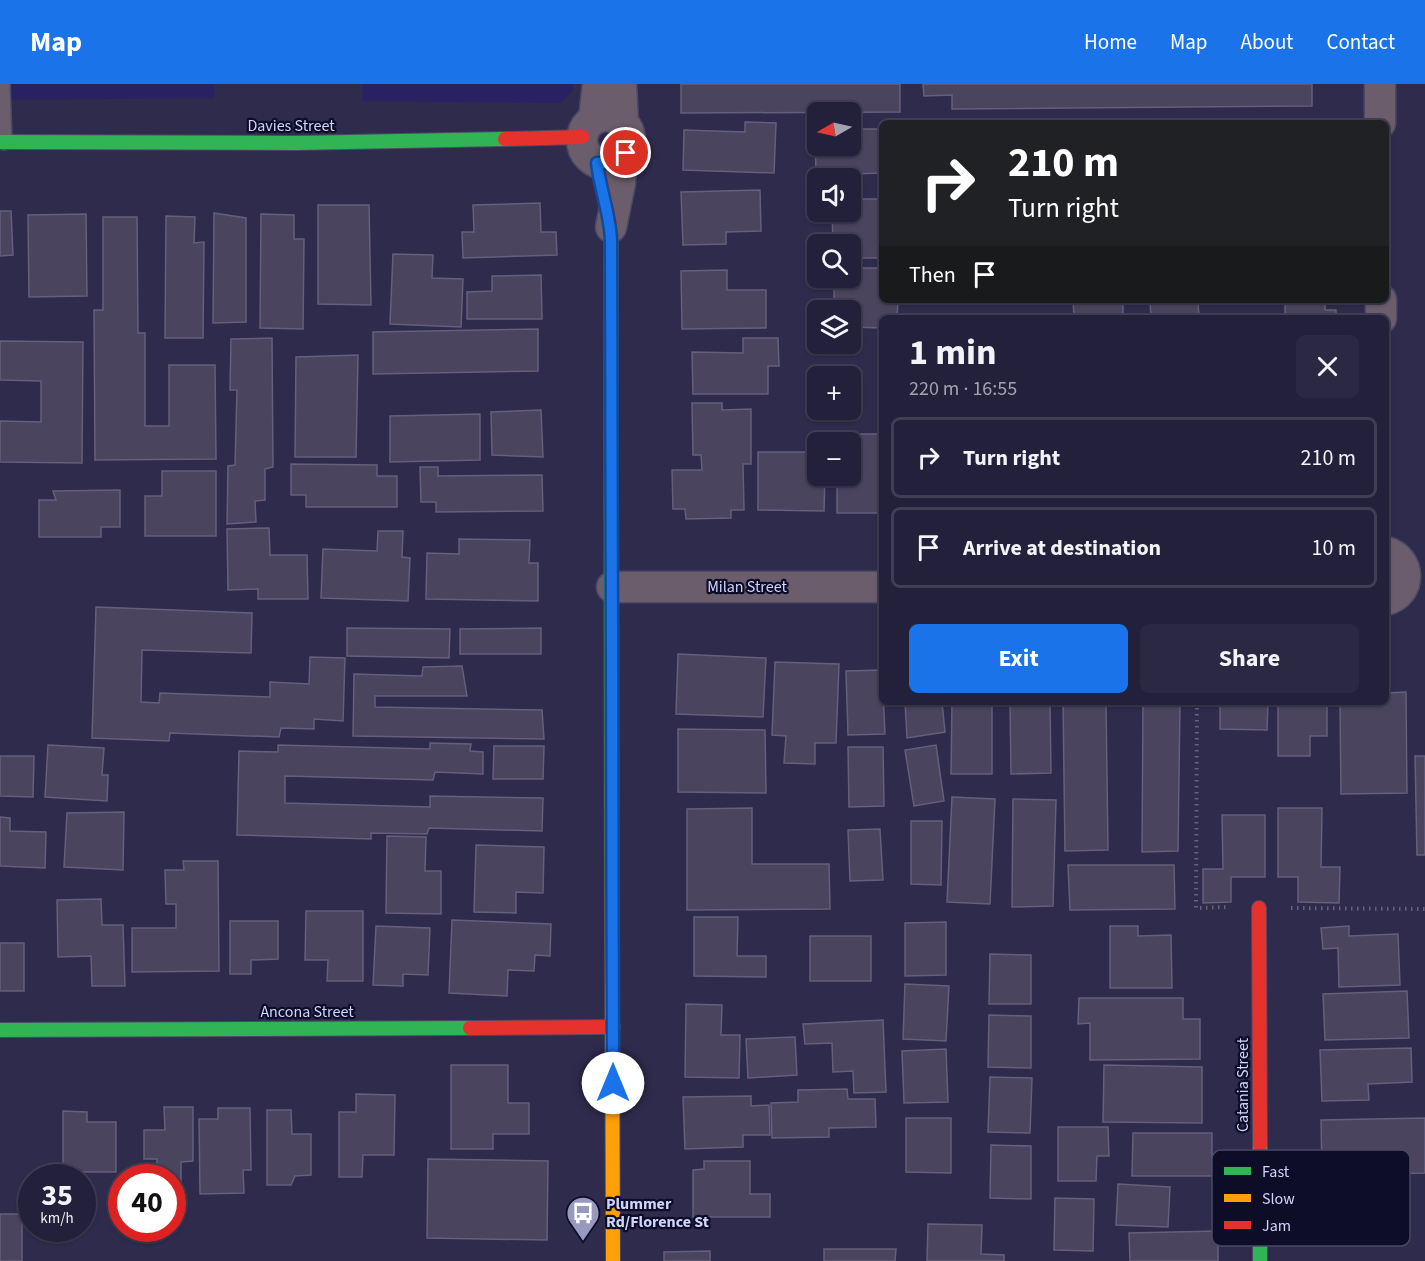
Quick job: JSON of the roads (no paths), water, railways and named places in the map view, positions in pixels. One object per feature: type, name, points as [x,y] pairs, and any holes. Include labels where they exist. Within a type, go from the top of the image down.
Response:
[{"type":"street","points":[[598,84],[582,146],[585,153],[609,161],[620,183],[611,227],[613,1261]]},
{"type":"street","points":[[621,84],[624,124]]},
{"type":"street","points":[[1380,84],[1380,120]]},
{"type":"street","points":[[588,128],[610,116],[624,124],[628,130],[630,146],[609,161]]},
{"type":"street","name":"Davies Street","points":[[2,142],[297,143],[588,128]]},
{"type":"street","points":[[1389,553],[1401,561],[1406,575],[1405,588]]},
{"type":"street","name":"Milan Street","points":[[612,587],[879,587]]},
{"type":"street","name":"Catania Street","points":[[1259,908],[1260,1150]]},
{"type":"street","name":"Ancona Street","points":[[0,1030],[613,1027]]},
{"type":"street","name":"Catania Street","points":[[1260,1246],[1260,1261]]},
{"type":"lane","points":[[2,84],[2,142]]},
{"type":"place","name":"Plummer Rd/Florence St","points":[[583,1242]]}]
